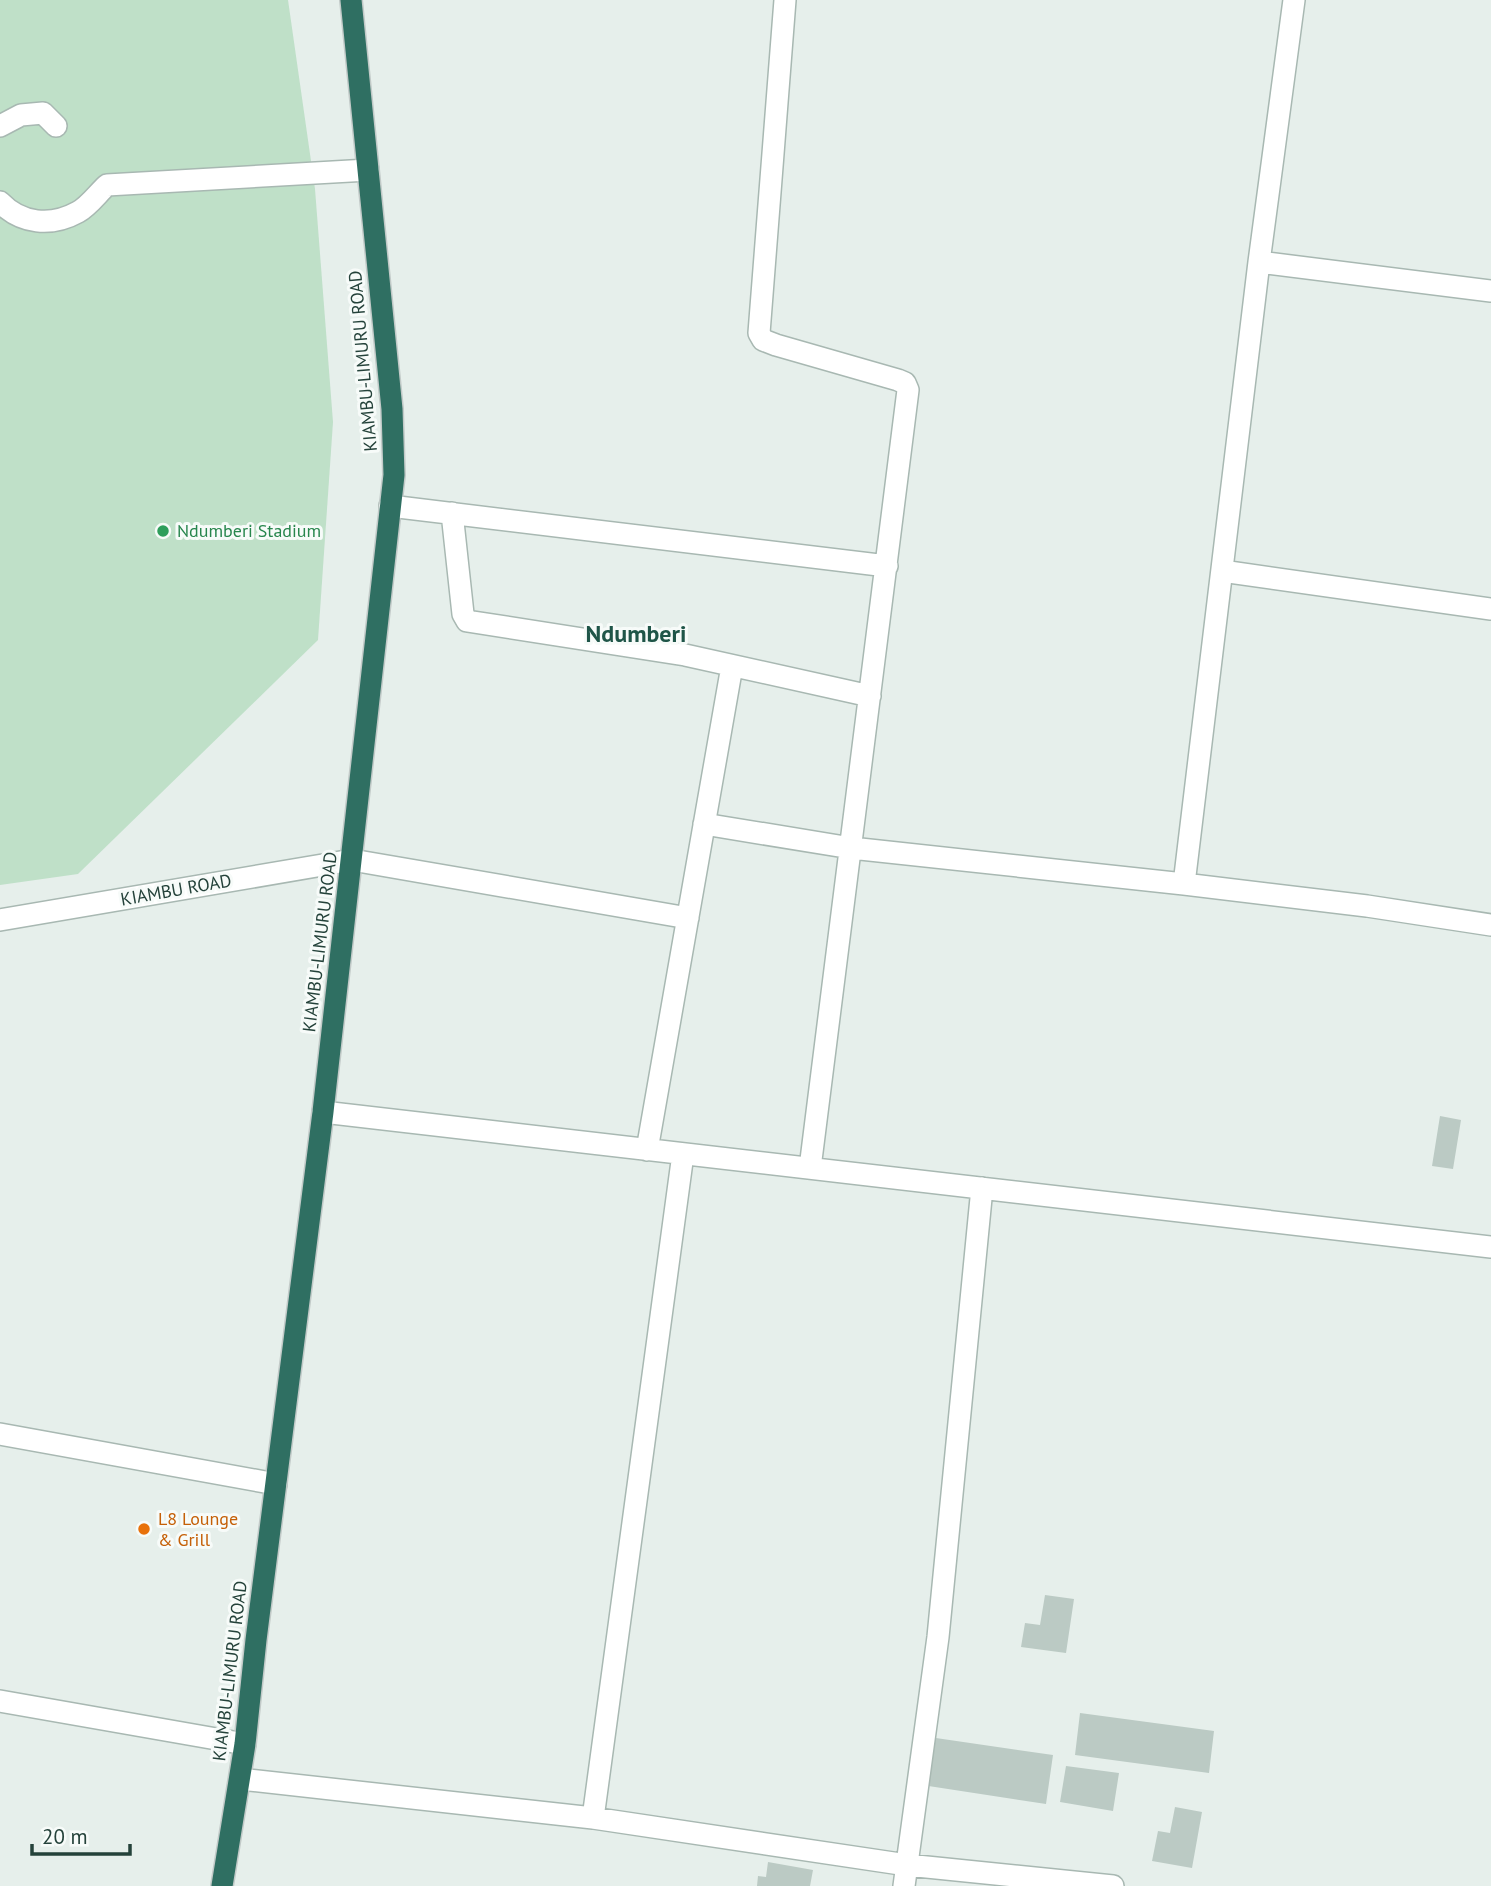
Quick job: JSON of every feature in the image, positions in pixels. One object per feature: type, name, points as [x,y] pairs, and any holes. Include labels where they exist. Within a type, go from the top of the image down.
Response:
[{"type":"highway","name":"KIAMBU-LIMURU ROAD","points":[[222,1886],[245,1744],[323,1112],[394,475],[392,409],[351,0]]},
{"type":"street","points":[[785,0],[759,333],[763,340],[776,345],[905,383],[908,390],[810,1168]]},
{"type":"street","points":[[1184,884],[1259,262],[1294,0]]},
{"type":"street","points":[[0,126],[21,115],[43,113],[56,126]]},
{"type":"street","points":[[0,202],[10,212],[29,221],[55,221],[79,212],[107,185],[368,170]]},
{"type":"street","points":[[1259,262],[1491,291]]},
{"type":"street","points":[[390,506],[887,566]]},
{"type":"street","points":[[452,513],[463,614],[467,621],[685,655],[870,696]]},
{"type":"street","points":[[1222,571],[1491,609]]},
{"type":"street","points":[[647,1150],[732,666]]},
{"type":"street","points":[[704,824],[851,848],[1367,906],[1491,925]]},
{"type":"street","name":"KIAMBU ROAD","points":[[0,920],[352,860],[688,918]]},
{"type":"street","points":[[323,1112],[1491,1247]]},
{"type":"street","points":[[593,1818],[683,1154]]},
{"type":"street","points":[[904,1886],[938,1637],[982,1188]]},
{"type":"street","points":[[0,1434],[276,1484]]},
{"type":"street","points":[[0,1702],[245,1744]]},
{"type":"street","points":[[240,1779],[593,1818],[907,1865],[1113,1886]]},
{"type":"green space","name":"Ndumberi Stadium","points":[[0,0],[288,0],[315,189],[333,422],[318,640],[78,874],[0,885]]},
{"type":"building","points":[[1440,1116],[1461,1120],[1453,1169],[1432,1166]]},
{"type":"building","points":[[1045,1595],[1074,1599],[1066,1653],[1021,1647],[1025,1623],[1040,1625]]},
{"type":"building","points":[[1080,1713],[1214,1731],[1209,1773],[1075,1755]]},
{"type":"building","points":[[929,1737],[1053,1755],[1046,1804],[922,1785]]},
{"type":"building","points":[[1066,1766],[1119,1773],[1113,1811],[1060,1802]]},
{"type":"building","points":[[1175,1807],[1202,1812],[1192,1868],[1152,1861],[1158,1831],[1170,1833]]},
{"type":"building","points":[[768,1862],[813,1870],[810,1886],[757,1886],[758,1876],[766,1877]]},
{"type":"place","name":"Ndumberi Stadium","points":[[163,531]]},
{"type":"place","name":"L8 Lounge & Grill","points":[[144,1529]]},
{"type":"district","name":"Ndumberi","points":[[636,634]]}]
